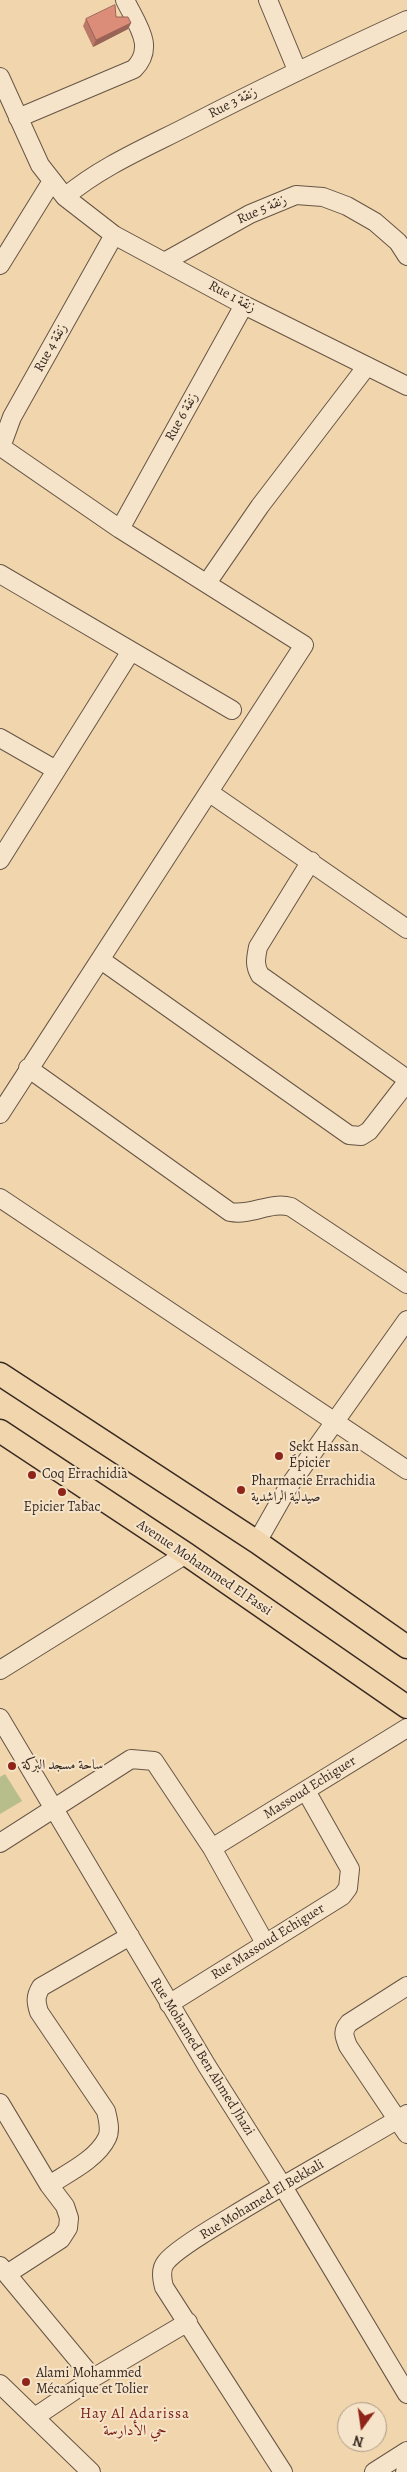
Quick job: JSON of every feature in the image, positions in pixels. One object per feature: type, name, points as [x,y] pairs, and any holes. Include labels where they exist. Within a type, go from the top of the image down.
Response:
[{"type":"main road","points":[[0,1374],[257,1542],[407,1647]]},
{"type":"main road","name":"Avenue Mohammed El Fassi","points":[[0,1431],[186,1554],[407,1707]]},
{"type":"street","points":[[18,118],[134,69],[143,60],[146,50],[125,0]]},
{"type":"street","points":[[268,0],[297,70]]},
{"type":"street","name":"Rue 3 زنقة","points":[[65,197],[84,180],[115,163],[297,70],[407,20]]},
{"type":"street","name":"Rue 1 زنقة","points":[[0,77],[40,165],[52,182],[65,197],[114,235],[244,304],[407,386]]},
{"type":"street","points":[[0,265],[52,182]]},
{"type":"street","name":"Rue 5 زنقة","points":[[166,261],[250,214],[296,196],[323,197],[347,206],[375,222],[398,242],[407,256]]},
{"type":"street","name":"Rue 4 زنقة","points":[[5,450],[12,417],[114,235]]},
{"type":"street","name":"Rue 6 زنقة","points":[[120,528],[244,304]]},
{"type":"street","points":[[207,583],[260,506],[367,366]]},
{"type":"street","points":[[0,1114],[28,1068],[102,960],[304,644],[120,528],[5,450]]},
{"type":"street","points":[[0,574],[232,710]]},
{"type":"street","points":[[0,860],[131,651]]},
{"type":"street","points":[[0,738],[56,770]]},
{"type":"street","points":[[210,793],[407,929]]},
{"type":"street","points":[[102,960],[349,1135],[361,1136],[369,1131],[407,1081],[260,975],[255,962],[258,947],[311,861]]},
{"type":"street","points":[[28,1068],[230,1212],[249,1212],[280,1204],[291,1208],[407,1284]]},
{"type":"street","points":[[0,1198],[407,1470]]},
{"type":"street","points":[[257,1542],[287,1489],[407,1320]]},
{"type":"street","points":[[0,1669],[186,1554]]},
{"type":"street","name":"Rue Mohamed Ben Ahmed Jhazi","points":[[0,1718],[169,2004],[282,2185],[407,2394]]},
{"type":"street","name":"Massoud Echiguer","points":[[212,1848],[407,1728]]},
{"type":"street","points":[[0,1843],[131,1759],[154,1761],[212,1848],[265,1943]]},
{"type":"street","name":"Rue Massoud Echiguer","points":[[169,2004],[342,1896],[348,1888],[350,1869],[306,1791]]},
{"type":"street","points":[[49,2185],[100,2149],[108,2137],[109,2125],[106,2111],[39,2012],[36,2000],[38,1992],[41,1987],[130,1936]]},
{"type":"street","points":[[407,1986],[344,2028],[344,2035],[348,2046],[402,2117],[407,2134]]},
{"type":"street","points":[[2,2110],[49,2185],[65,2206],[69,2218],[68,2228],[61,2239],[4,2270],[93,2378]]},
{"type":"street","name":"Rue Mohamed El Bekkali","points":[[283,2472],[164,2287],[162,2278],[166,2262],[207,2232],[282,2185],[402,2117]]},
{"type":"street","points":[[35,2417],[93,2378],[188,2322]]},
{"type":"street","points":[[0,2384],[91,2472]]},
{"type":"street","points":[[374,2472],[407,2451]]},
{"type":"green space","points":[[5,1774],[22,1801],[0,1814],[0,1777]]},
{"type":"building","points":[[115,5],[116,17],[128,17],[131,23],[96,40],[86,19]]},
{"type":"place","name":"Sekt Hassan Épicier","points":[[279,1456]]},
{"type":"place","name":"Coq Errachidia","points":[[32,1475]]},
{"type":"place","name":"Pharmacie Errachidia صيدلية الراشدية","points":[[241,1490]]},
{"type":"place","name":"Epicier Tabac","points":[[62,1492]]},
{"type":"place","name":"ساحة مسجد البركة","points":[[12,1766]]},
{"type":"place","name":"Alami Mohammed Mécanique et Tolier","points":[[26,2382]]},
{"type":"district","name":"Hay Al Adarissa حي الأدارسة","points":[[135,2422]]}]
